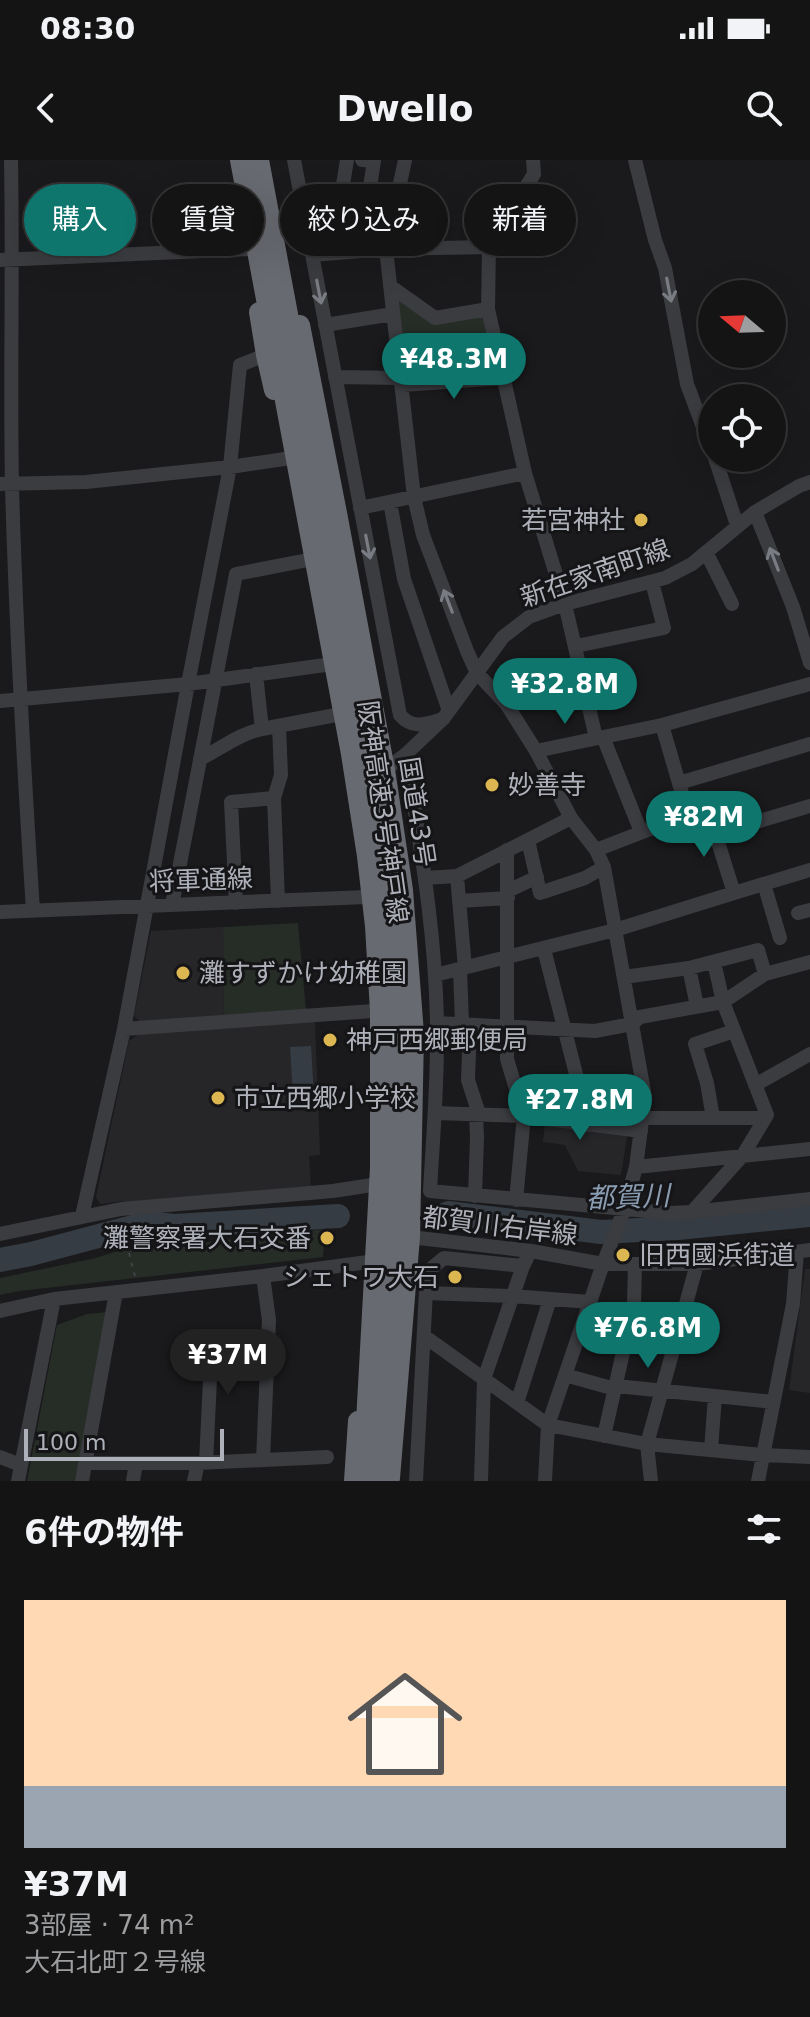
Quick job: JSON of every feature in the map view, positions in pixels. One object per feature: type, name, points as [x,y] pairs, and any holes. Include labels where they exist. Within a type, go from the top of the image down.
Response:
[{"type":"highway","points":[[231,160],[236,184]]},
{"type":"highway","name":"阪神高速3号神戸線","points":[[240,160],[351,754],[375,926],[380,1011],[380,1168],[366,1422],[366,1481]]},
{"type":"highway","name":"阪神高速3号神戸線","points":[[259,160],[370,750],[392,924],[398,1029],[398,1170],[382,1418],[382,1481]]},
{"type":"highway","name":"国道43号","points":[[267,160],[385,770],[403,890],[414,1034],[410,1237],[390,1481]]},
{"type":"highway","points":[[250,256],[266,355],[291,458],[367,897],[373,1011],[372,1185],[354,1481]]},
{"type":"street","points":[[11,160],[6,213],[6,484],[33,911]]},
{"type":"street","points":[[294,160],[299,184]]},
{"type":"street","points":[[343,184],[347,160]]},
{"type":"street","points":[[362,160],[374,161],[370,184]]},
{"type":"street","points":[[400,184],[405,160]]},
{"type":"street","points":[[528,184],[534,174],[533,160]]},
{"type":"street","points":[[635,160],[665,268],[687,384],[698,413]]},
{"type":"street","points":[[6,260],[152,253]]},
{"type":"street","points":[[312,256],[400,715],[407,723],[419,726],[446,715],[404,579],[390,502]]},
{"type":"street","points":[[387,256],[414,497],[423,535],[477,673],[507,705],[536,751],[571,818],[596,850],[604,867],[645,1097],[636,1167],[623,1214],[548,1425],[545,1481]]},
{"type":"street","points":[[489,256],[488,309],[525,473],[565,604],[600,738],[641,832]]},
{"type":"street","points":[[390,286],[435,318],[488,309]]},
{"type":"street","points":[[325,325],[393,314]]},
{"type":"street","points":[[82,1216],[124,1029],[230,467],[240,365],[266,355]]},
{"type":"street","points":[[335,377],[401,382],[503,378]]},
{"type":"street","points":[[6,484],[86,482],[291,458]]},
{"type":"street","points":[[720,472],[737,525]]},
{"type":"street","points":[[360,508],[525,473]]},
{"type":"street","name":"新在家南町線","points":[[385,770],[446,715],[503,637],[520,623],[565,604],[665,578],[692,564],[755,512],[810,482]]},
{"type":"street","points":[[755,512],[793,607],[810,663]]},
{"type":"street","points":[[706,552],[732,604]]},
{"type":"street","points":[[172,905],[236,574],[308,560]]},
{"type":"street","points":[[576,646],[664,628],[652,582]]},
{"type":"street","points":[[0,701],[188,684],[325,665]]},
{"type":"street","points":[[256,674],[262,729]]},
{"type":"street","points":[[536,751],[662,725],[810,684]]},
{"type":"street","points":[[200,759],[248,732],[336,715]]},
{"type":"street","points":[[662,725],[688,814]]},
{"type":"street","points":[[278,901],[274,798],[281,775],[279,726]]},
{"type":"street","points":[[679,783],[810,744]]},
{"type":"street","points":[[406,754],[425,878],[435,975],[438,1072],[430,1191],[623,1214],[692,1212],[810,1199]]},
{"type":"street","points":[[236,903],[231,802],[274,798]]},
{"type":"street","points":[[716,834],[810,806]]},
{"type":"street","points":[[596,850],[707,807],[734,893]]},
{"type":"street","points":[[425,878],[457,876],[571,818]]},
{"type":"street","points":[[528,840],[540,893],[585,878],[604,867]]},
{"type":"street","points":[[507,850],[507,1059],[524,1116],[516,1200]]},
{"type":"street","points":[[435,975],[544,949],[764,884],[809,875]]},
{"type":"street","points":[[457,876],[468,1080],[477,1114],[475,1196]]},
{"type":"street","points":[[459,901],[508,894],[537,877]]},
{"type":"street","points":[[764,884],[780,938]]},
{"type":"street","name":"将軍通線","points":[[0,912],[367,897],[403,890]]},
{"type":"street","points":[[544,949],[589,1125]]},
{"type":"street","points":[[624,977],[689,968],[758,950],[765,974]]},
{"type":"street","points":[[692,1212],[743,1155],[767,1115],[723,1002],[714,962]]},
{"type":"street","points":[[437,1023],[595,1031],[632,1024],[640,1017],[723,1002],[765,974],[810,962]]},
{"type":"street","points":[[689,968],[697,1006]]},
{"type":"street","points":[[124,1029],[373,1011]]},
{"type":"street","points":[[713,1118],[707,1083],[695,1044],[734,1031]]},
{"type":"street","points":[[755,1085],[810,1054]]},
{"type":"street","points":[[435,1113],[524,1116],[589,1125],[765,1118]]},
{"type":"street","points":[[636,1167],[810,1149]]},
{"type":"street","points":[[0,1234],[121,1209],[372,1185]]},
{"type":"street","name":"都賀川右岸線","points":[[0,1311],[54,1299],[368,1262],[410,1237],[606,1257],[635,1264],[697,1264],[803,1251]]},
{"type":"street","points":[[481,1481],[484,1379],[531,1251]]},
{"type":"street","points":[[758,1481],[803,1251]]},
{"type":"street","points":[[416,1481],[427,1272],[444,1258],[523,1266]]},
{"type":"street","points":[[604,1436],[634,1304],[635,1264]]},
{"type":"street","points":[[651,1481],[647,1444],[697,1264]]},
{"type":"street","points":[[263,1276],[269,1320],[263,1460]]},
{"type":"street","points":[[82,1481],[116,1292]]},
{"type":"street","points":[[426,1293],[590,1302]]},
{"type":"street","points":[[18,1481],[54,1299]]},
{"type":"street","points":[[517,1403],[550,1299]]},
{"type":"street","points":[[424,1336],[548,1425],[647,1444],[810,1457]]},
{"type":"street","points":[[194,1481],[202,1463],[211,1358],[268,1346]]},
{"type":"street","points":[[565,1375],[615,1388],[773,1402]]},
{"type":"street","points":[[711,1450],[715,1396]]},
{"type":"street","points":[[0,1457],[21,1465]]},
{"type":"street","points":[[86,1463],[202,1463],[327,1457]]},
{"type":"street","points":[[133,1481],[136,1463]]},
{"type":"path","points":[[129,1253],[135,1278]]},
{"type":"shaded area","points":[[395,292],[434,322],[478,316],[486,320],[495,368],[489,375],[413,379],[405,375]]},
{"type":"shaded area","points":[[298,923],[306,1011],[224,1015],[223,927]]},
{"type":"shaded area","name":"灘すずかけ幼稚園","points":[[223,927],[224,1015],[140,1022],[134,1016],[151,931]]},
{"type":"shaded area","name":"市立西郷小学校","points":[[315,1021],[320,1155],[309,1156],[311,1188],[125,1205],[124,1201],[100,1204],[96,1197],[129,1041],[140,1033]]},
{"type":"shaded area","points":[[311,1046],[314,1096],[293,1097],[290,1047]]},
{"type":"shaded area","points":[[545,1123],[625,1135],[621,1175],[578,1171],[565,1145],[543,1142]]},
{"type":"shaded area","points":[[325,1229],[323,1257],[0,1295],[0,1278],[124,1249]]},
{"type":"shaded area","points":[[805,1269],[810,1269],[810,1393],[789,1390]]},
{"type":"shaded area","points":[[108,1312],[75,1481],[27,1481],[57,1325],[87,1314]]},
{"type":"waterway","name":"都賀川","points":[[448,1213],[601,1232],[810,1215]]},
{"type":"waterway","name":"都賀川","points":[[0,1260],[136,1226],[338,1216]]},
{"type":"place","name":"若宮神社","points":[[641,520]]},
{"type":"place","name":"妙善寺","points":[[492,785]]},
{"type":"place","name":"灘すずかけ幼稚園","points":[[183,973]]},
{"type":"place","name":"神戸西郷郵便局","points":[[330,1040]]},
{"type":"place","name":"市立西郷小学校","points":[[218,1098]]},
{"type":"place","name":"灘警察署大石交番","points":[[327,1238]]},
{"type":"place","name":"旧西國浜街道","points":[[623,1255]]},
{"type":"place","name":"シェトワ大石","points":[[455,1277]]}]
